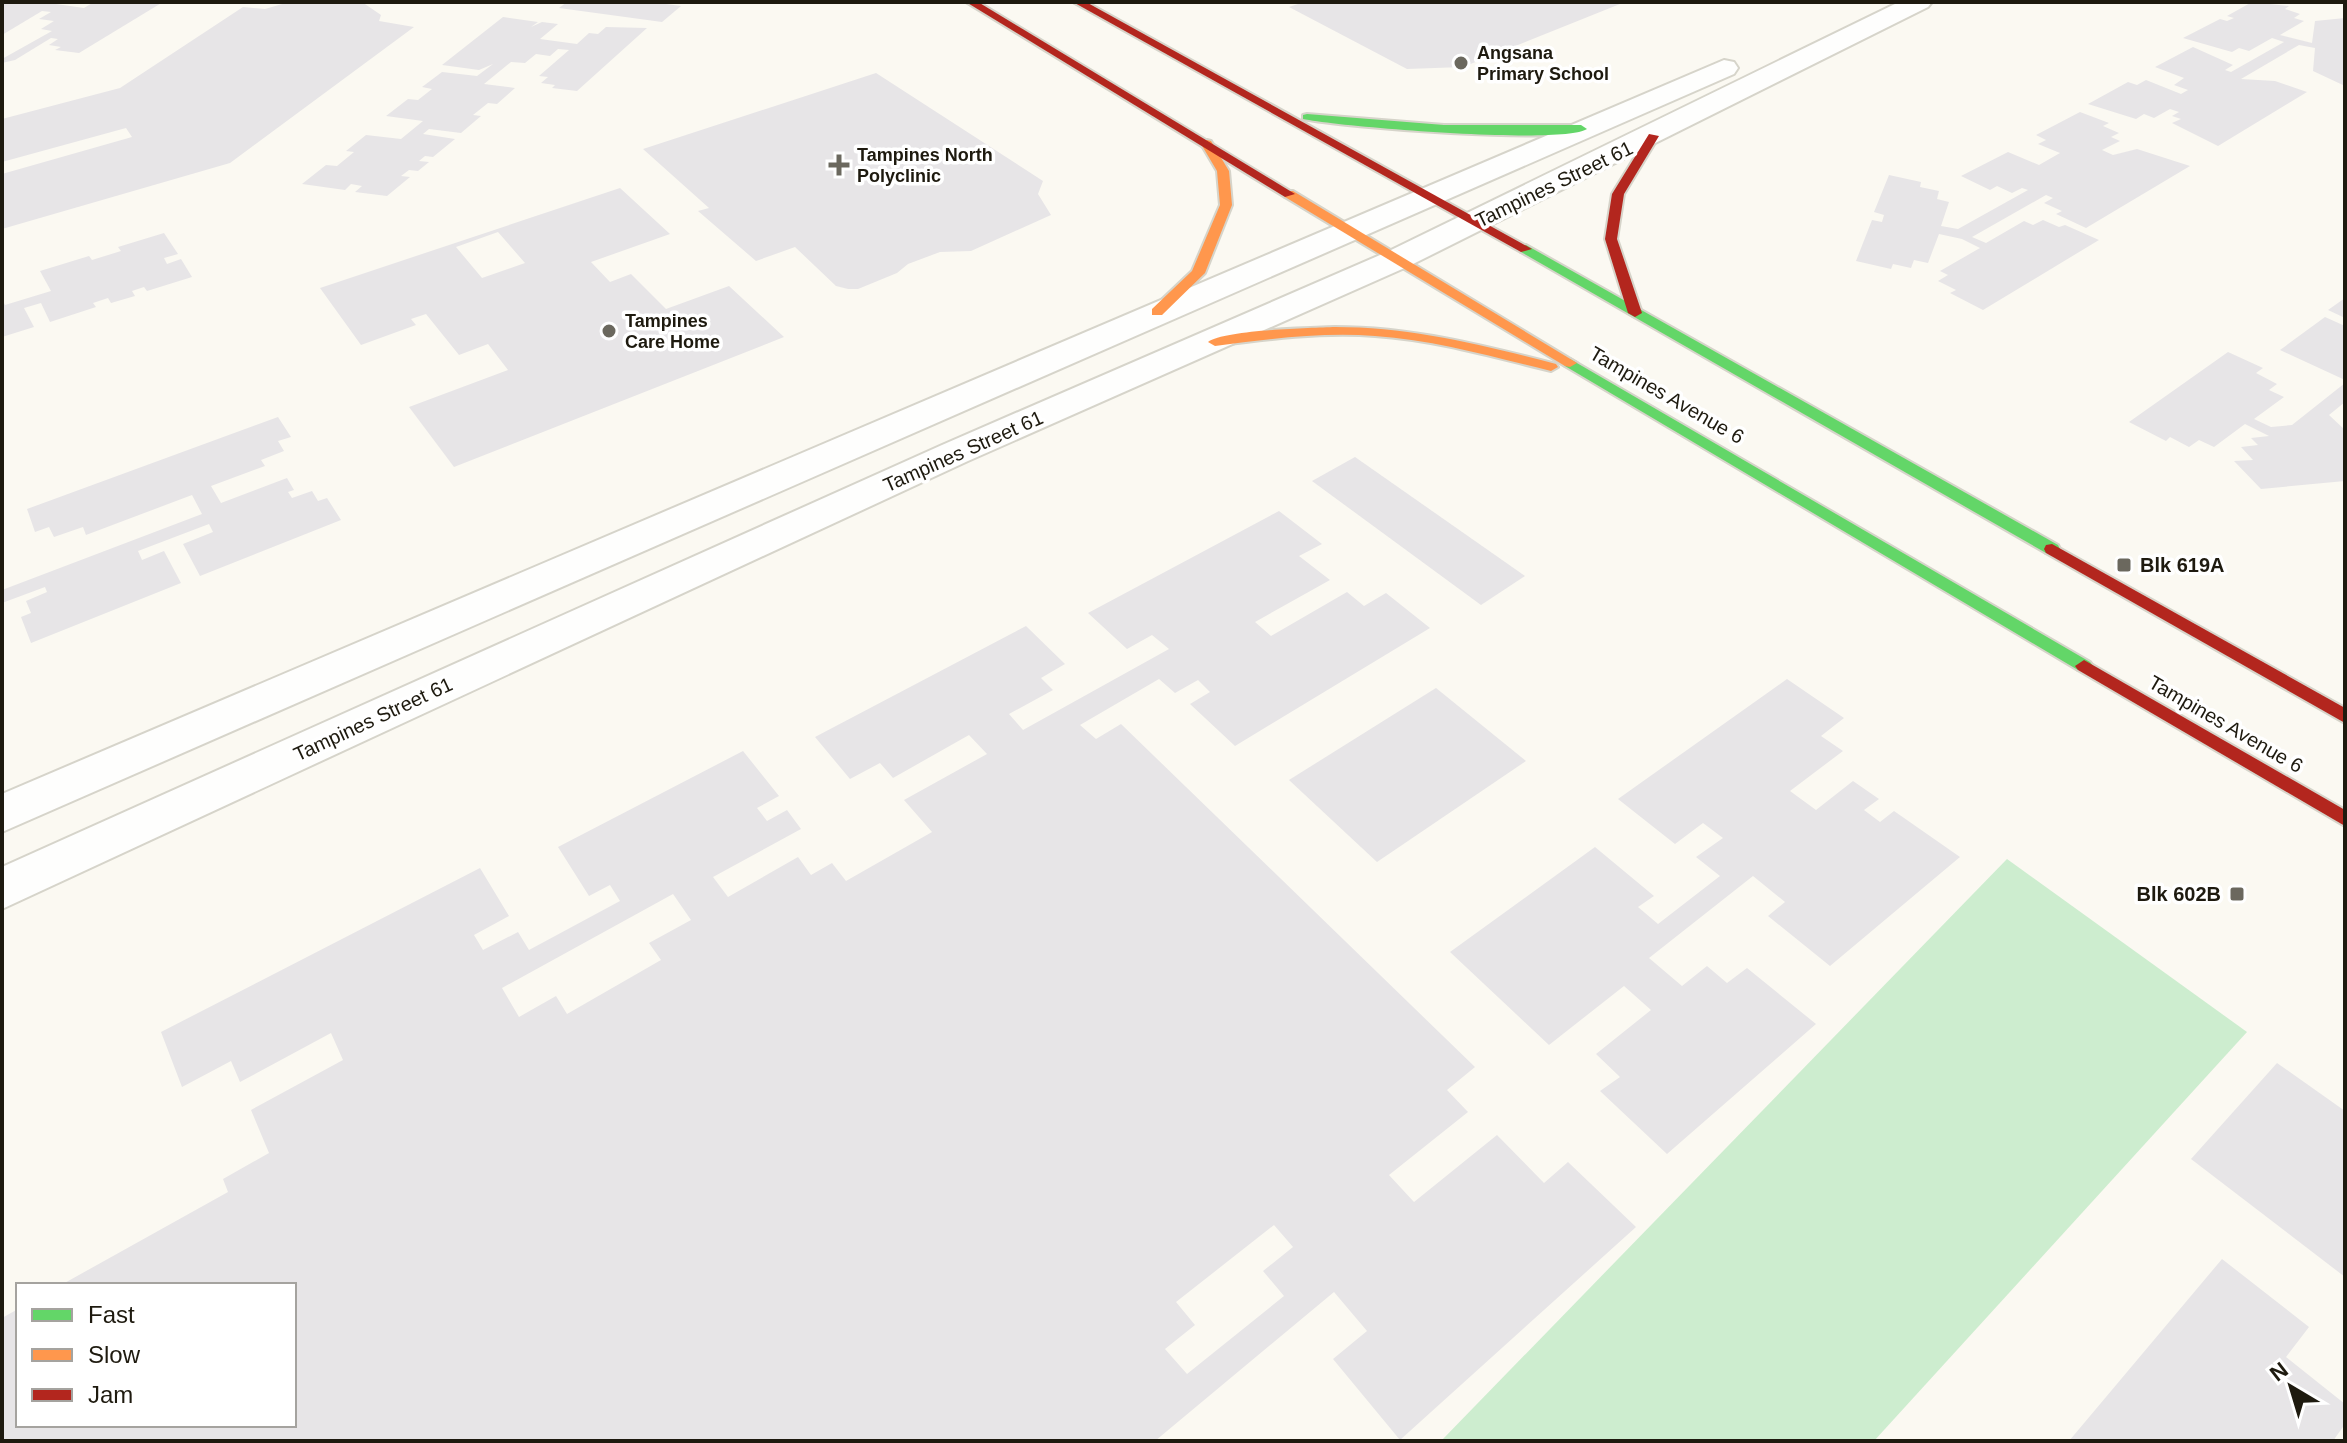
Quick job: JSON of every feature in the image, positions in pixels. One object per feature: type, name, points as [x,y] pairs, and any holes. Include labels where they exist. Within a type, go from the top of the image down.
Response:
[{"type":"street","name":"Tampines Avenue 6","points":[[971,2],[1596,379],[2345,819]]},
{"type":"street","points":[[1078,2],[1429,194],[2345,716]]},
{"type":"street","name":"Tampines Street 61","points":[[2,814],[1877,2]]},
{"type":"street","name":"Tampines Street 61","points":[[2,889],[955,453],[1215,342],[1398,259],[1653,136],[1716,101],[1919,2]]},
{"type":"street","points":[[1285,115],[1412,130],[1507,133],[1581,129]]},
{"type":"street","points":[[1635,313],[1611,239],[1618,194],[1653,136]]},
{"type":"street","points":[[1157,312],[1198,273],[1226,205],[1223,171],[1207,144]]},
{"type":"street","points":[[1215,342],[1279,334],[1365,332],[1482,349],[1596,379]]},
{"type":"green space","points":[[2007,859],[2247,1032],[1874,1441],[1441,1441]]},
{"type":"building","points":[[60,2],[56,4],[84,8],[94,2],[163,2],[79,53],[55,50],[61,47],[49,45],[58,39],[51,38],[15,60],[2,63],[2,59],[52,31],[41,29],[54,21],[39,19],[51,12],[42,11],[2,35],[2,4]]},
{"type":"building","points":[[289,2],[362,2],[381,15],[379,21],[414,27],[230,163],[2,229],[2,174],[132,137],[126,128],[2,162],[2,119],[120,88],[243,7],[265,9]]},
{"type":"building","points":[[567,2],[668,2],[666,4],[681,6],[662,22],[559,8]]},
{"type":"building","points":[[1304,2],[1625,2],[1463,67],[1407,69],[1289,7]]},
{"type":"building","points":[[2252,2],[2289,6],[2285,9],[2300,14],[2294,18],[2304,21],[2280,35],[2312,43],[2315,21],[2345,18],[2345,86],[2313,71],[2315,48],[2299,45],[2241,79],[2275,81],[2307,92],[2218,146],[2172,123],[2181,119],[2172,116],[2179,112],[2170,109],[2154,118],[2144,114],[2136,119],[2088,104],[2128,82],[2137,85],[2146,80],[2181,94],[2188,90],[2174,85],[2184,78],[2155,67],[2193,47],[2233,65],[2225,70],[2231,72],[2284,42],[2272,38],[2249,51],[2239,48],[2232,52],[2183,38],[2220,19],[2227,21],[2234,18],[2227,16]]},
{"type":"building","points":[[503,17],[538,22],[531,27],[542,22],[558,24],[540,39],[577,44],[589,33],[598,34],[606,27],[647,28],[577,91],[552,88],[555,85],[541,83],[548,77],[539,76],[569,50],[558,49],[550,56],[536,54],[525,63],[511,62],[484,84],[515,88],[497,104],[488,103],[473,115],[481,116],[461,133],[429,129],[423,134],[455,139],[433,157],[425,156],[419,161],[429,162],[418,171],[409,170],[401,176],[410,177],[387,196],[355,192],[362,186],[351,184],[345,190],[302,184],[326,165],[337,166],[354,152],[346,151],[366,135],[401,139],[423,121],[386,116],[408,99],[418,100],[432,89],[422,87],[442,72],[477,76],[493,64],[479,70],[442,65]]},
{"type":"building","name":"Tampines North Polyclinic","points":[[876,73],[1043,181],[1038,194],[1051,215],[971,251],[940,252],[858,289],[848,289],[836,286],[795,247],[756,261],[698,211],[709,208],[643,149]]},
{"type":"building","points":[[2080,112],[2109,123],[2103,126],[2119,133],[2111,137],[2120,141],[2102,150],[2113,155],[2137,149],[2190,166],[2086,228],[2056,214],[2062,211],[2044,203],[2053,198],[2046,195],[1972,237],[1986,243],[2024,221],[2033,225],[2043,220],[2059,227],[2065,225],[2099,240],[1983,310],[1950,293],[1956,290],[1938,281],[1948,275],[1940,271],[1980,248],[1962,239],[1939,234],[1928,263],[1914,260],[1911,268],[1893,264],[1891,269],[1856,261],[1872,220],[1882,222],[1884,215],[1874,212],[1889,175],[1921,182],[1920,187],[1939,191],[1937,199],[1949,202],[1941,226],[1958,229],[2028,190],[2022,188],[2012,193],[1997,186],[1990,190],[1961,176],[2008,152],[2039,165],[2060,153],[2038,144],[2046,140],[2036,135]]},
{"type":"building","name":"Tampines Care Home","points":[[620,188],[670,234],[591,262],[610,282],[631,274],[666,309],[729,286],[784,337],[454,467],[409,407],[508,370],[488,344],[459,355],[426,314],[411,319],[416,325],[361,345],[320,288]],"holes":[[[498,232],[525,263],[482,278],[456,247]]]},
{"type":"building","points":[[164,233],[178,254],[164,258],[167,264],[181,259],[192,277],[147,291],[144,287],[132,291],[135,296],[111,303],[108,298],[93,303],[96,307],[50,322],[41,303],[24,308],[34,327],[2,337],[2,299],[5,305],[51,291],[40,271],[89,256],[92,260],[121,251],[118,247]]},
{"type":"building","points":[[2345,298],[2345,318],[2328,310]]},
{"type":"building","points":[[2325,317],[2345,326],[2345,380],[2280,350]]},
{"type":"building","points":[[2228,352],[2263,368],[2256,373],[2277,384],[2269,390],[2284,397],[2254,419],[2271,427],[2292,425],[2345,383],[2345,402],[2329,415],[2345,430],[2345,481],[2261,489],[2234,461],[2253,460],[2241,447],[2258,445],[2251,438],[2269,436],[2245,424],[2214,447],[2199,440],[2189,447],[2170,437],[2166,441],[2129,422]]},
{"type":"building","points":[[278,417],[291,437],[278,441],[284,451],[261,460],[265,466],[211,486],[221,503],[287,478],[294,490],[288,492],[292,498],[312,491],[318,501],[327,498],[341,520],[200,576],[183,544],[213,532],[209,524],[138,551],[142,560],[164,551],[181,583],[31,643],[21,617],[31,613],[26,601],[47,592],[45,587],[2,603],[2,590],[202,514],[192,495],[86,535],[83,527],[54,537],[49,527],[35,532],[27,509]]},
{"type":"building","points":[[1355,457],[1525,576],[1481,605],[1312,481]]},
{"type":"building","points":[[1279,511],[1322,544],[1299,556],[1330,580],[1255,622],[1271,636],[1347,592],[1364,606],[1386,593],[1430,628],[1235,746],[1190,704],[1210,692],[1198,680],[1175,693],[1159,679],[1080,725],[1096,739],[1121,724],[1475,1067],[1447,1090],[1468,1112],[1389,1175],[1414,1202],[1497,1135],[1544,1183],[1568,1162],[1636,1227],[1400,1440],[1333,1359],[1367,1331],[1334,1292],[1155,1441],[2,1441],[2,1318],[16,1310],[16,1427],[296,1427],[296,1283],[65,1283],[228,1192],[223,1179],[269,1153],[251,1110],[343,1060],[331,1033],[240,1082],[231,1061],[182,1087],[161,1032],[480,868],[509,916],[474,935],[483,950],[518,932],[529,950],[620,901],[610,885],[589,896],[558,847],[743,751],[779,796],[757,808],[767,821],[787,810],[801,829],[713,877],[728,897],[798,857],[811,875],[832,863],[846,881],[932,832],[904,800],[987,754],[969,735],[893,778],[880,763],[850,779],[815,737],[1026,626],[1065,664],[1041,678],[1053,690],[1009,714],[1023,730],[1169,649],[1152,635],[1127,649],[1088,613]],"holes":[[[673,894],[691,920],[649,943],[661,960],[567,1014],[556,996],[519,1017],[502,988]],[[1274,1225],[1293,1247],[1263,1271],[1284,1296],[1187,1374],[1165,1349],[1195,1325],[1176,1302]]]},
{"type":"building","points":[[1787,679],[1844,718],[1821,736],[1843,751],[1790,791],[1816,810],[1853,781],[1879,799],[1864,810],[1880,822],[1894,811],[1960,857],[1830,966],[1768,916],[1785,902],[1753,876],[1649,958],[1682,986],[1707,966],[1727,983],[1747,968],[1816,1024],[1667,1154],[1600,1091],[1620,1077],[1596,1054],[1651,1010],[1624,986],[1549,1045],[1450,952],[1595,847],[1654,896],[1638,907],[1658,924],[1720,876],[1696,857],[1723,838],[1703,823],[1675,844],[1618,799]]},
{"type":"building","points":[[1436,688],[1526,761],[1377,862],[1289,780]]},
{"type":"building","points":[[2277,1063],[2345,1111],[2345,1277],[2191,1159]]},
{"type":"building","points":[[2222,1259],[2309,1327],[2286,1357],[2345,1404],[2345,1424],[2333,1441],[2069,1441]]},
{"type":"traffic: fast","points":[[1307,117],[1444,129],[1581,129]]},
{"type":"traffic: fast","points":[[1526,249],[2052,549]]},
{"type":"traffic: fast","points":[[1570,363],[2084,666]]},
{"type":"traffic: slow","points":[[1157,312],[1198,273],[1226,205],[1223,171],[1207,144]]},
{"type":"traffic: slow","points":[[1289,194],[1570,363]]},
{"type":"traffic: slow","points":[[1215,342],[1315,332],[1375,332],[1442,341],[1551,367]]},
{"type":"traffic: jam","points":[[971,2],[1289,194]]},
{"type":"traffic: jam","points":[[1078,2],[1526,249]]},
{"type":"traffic: jam","points":[[1635,313],[1611,239],[1618,194],[1653,136]]},
{"type":"traffic: jam","points":[[2052,549],[2345,716]]},
{"type":"traffic: jam","points":[[2084,666],[2345,819]]},
{"type":"place","name":"Angsana Primary School","points":[[1461,63]]},
{"type":"place","name":"Tampines North Polyclinic","points":[[839,165]]},
{"type":"place","name":"Tampines Care Home","points":[[609,331]]},
{"type":"place","name":"Blk 619A","points":[[2124,565]]},
{"type":"place","name":"Blk 602B","points":[[2237,894]]}]
